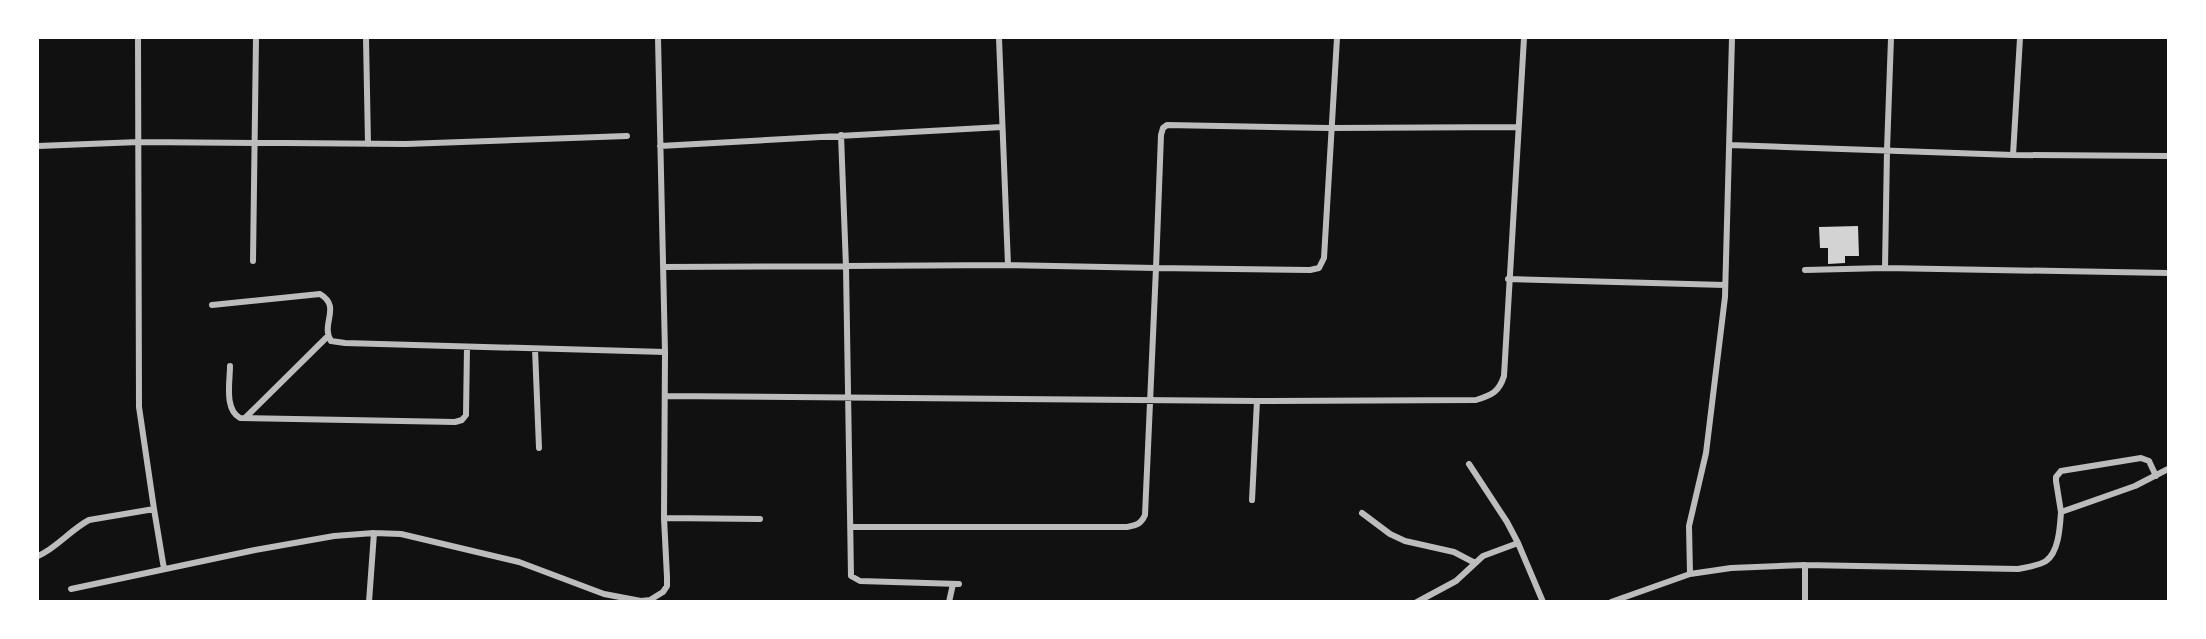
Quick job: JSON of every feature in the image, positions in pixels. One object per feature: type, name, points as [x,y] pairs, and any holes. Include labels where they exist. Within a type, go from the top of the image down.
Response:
[{"type":"street","points":[[138,38],[139,407],[164,569]]},
{"type":"street","points":[[253,261],[256,38]]},
{"type":"street","points":[[366,38],[369,144]]},
{"type":"street","points":[[71,589],[334,536],[374,532],[401,534],[519,561],[604,594],[640,601],[658,596],[667,586],[664,518],[665,352],[658,38]]},
{"type":"street","points":[[999,38],[1008,265]]},
{"type":"street","points":[[663,267],[1008,265],[1310,270],[1319,268],[1324,258],[1337,38]]},
{"type":"street","points":[[665,396],[1257,401],[1476,400],[1491,395],[1499,389],[1504,376],[1524,38]]},
{"type":"street","points":[[1690,574],[1689,526],[1706,453],[1725,285],[1731,38]]},
{"type":"street","points":[[1885,268],[1892,38]]},
{"type":"street","points":[[2013,154],[2020,38]]},
{"type":"street","points":[[851,527],[1127,527],[1143,521],[1161,135],[1163,128],[1167,125],[1330,128],[1518,127]]},
{"type":"street","points":[[660,146],[1002,127]]},
{"type":"street","points":[[841,135],[849,399],[851,576],[856,580],[956,584],[949,602]]},
{"type":"street","points":[[38,146],[139,142],[369,144],[627,136]]},
{"type":"street","points":[[1729,145],[2013,154],[2169,156]]},
{"type":"street","points":[[1805,270],[1885,268],[2169,273]]},
{"type":"street","points":[[1509,279],[1725,285]]},
{"type":"street","points":[[212,305],[320,294],[330,303],[328,336],[244,418]]},
{"type":"street","points":[[328,336],[331,340],[345,343],[665,352]]},
{"type":"street","points":[[230,366],[230,404],[232,412],[240,418],[455,422],[462,420],[466,415],[467,347]]},
{"type":"street","points":[[535,348],[539,448]]},
{"type":"street","points":[[1252,500],[1257,401]]},
{"type":"street","points":[[1611,602],[1690,574],[1731,568],[1805,565],[2018,569],[2046,561],[2052,554],[2060,524],[2061,512],[2056,477],[2061,471],[2141,458],[2149,461],[2156,476]]},
{"type":"street","points":[[1469,464],[1507,522],[1543,602]]},
{"type":"street","points":[[2061,512],[2135,486],[2169,469]]},
{"type":"street","points":[[38,556],[47,552],[89,520],[154,509]]},
{"type":"street","points":[[1362,513],[1390,534],[1405,541],[1454,552],[1475,563]]},
{"type":"street","points":[[664,518],[760,519]]},
{"type":"street","points":[[369,602],[374,532]]},
{"type":"street","points":[[1417,602],[1456,581],[1483,556],[1518,543]]},
{"type":"street","points":[[1805,565],[1805,602]]},
{"type":"building","points":[[1858,226],[1859,256],[1845,256],[1845,263],[1828,264],[1828,248],[1820,248],[1819,227]]}]
